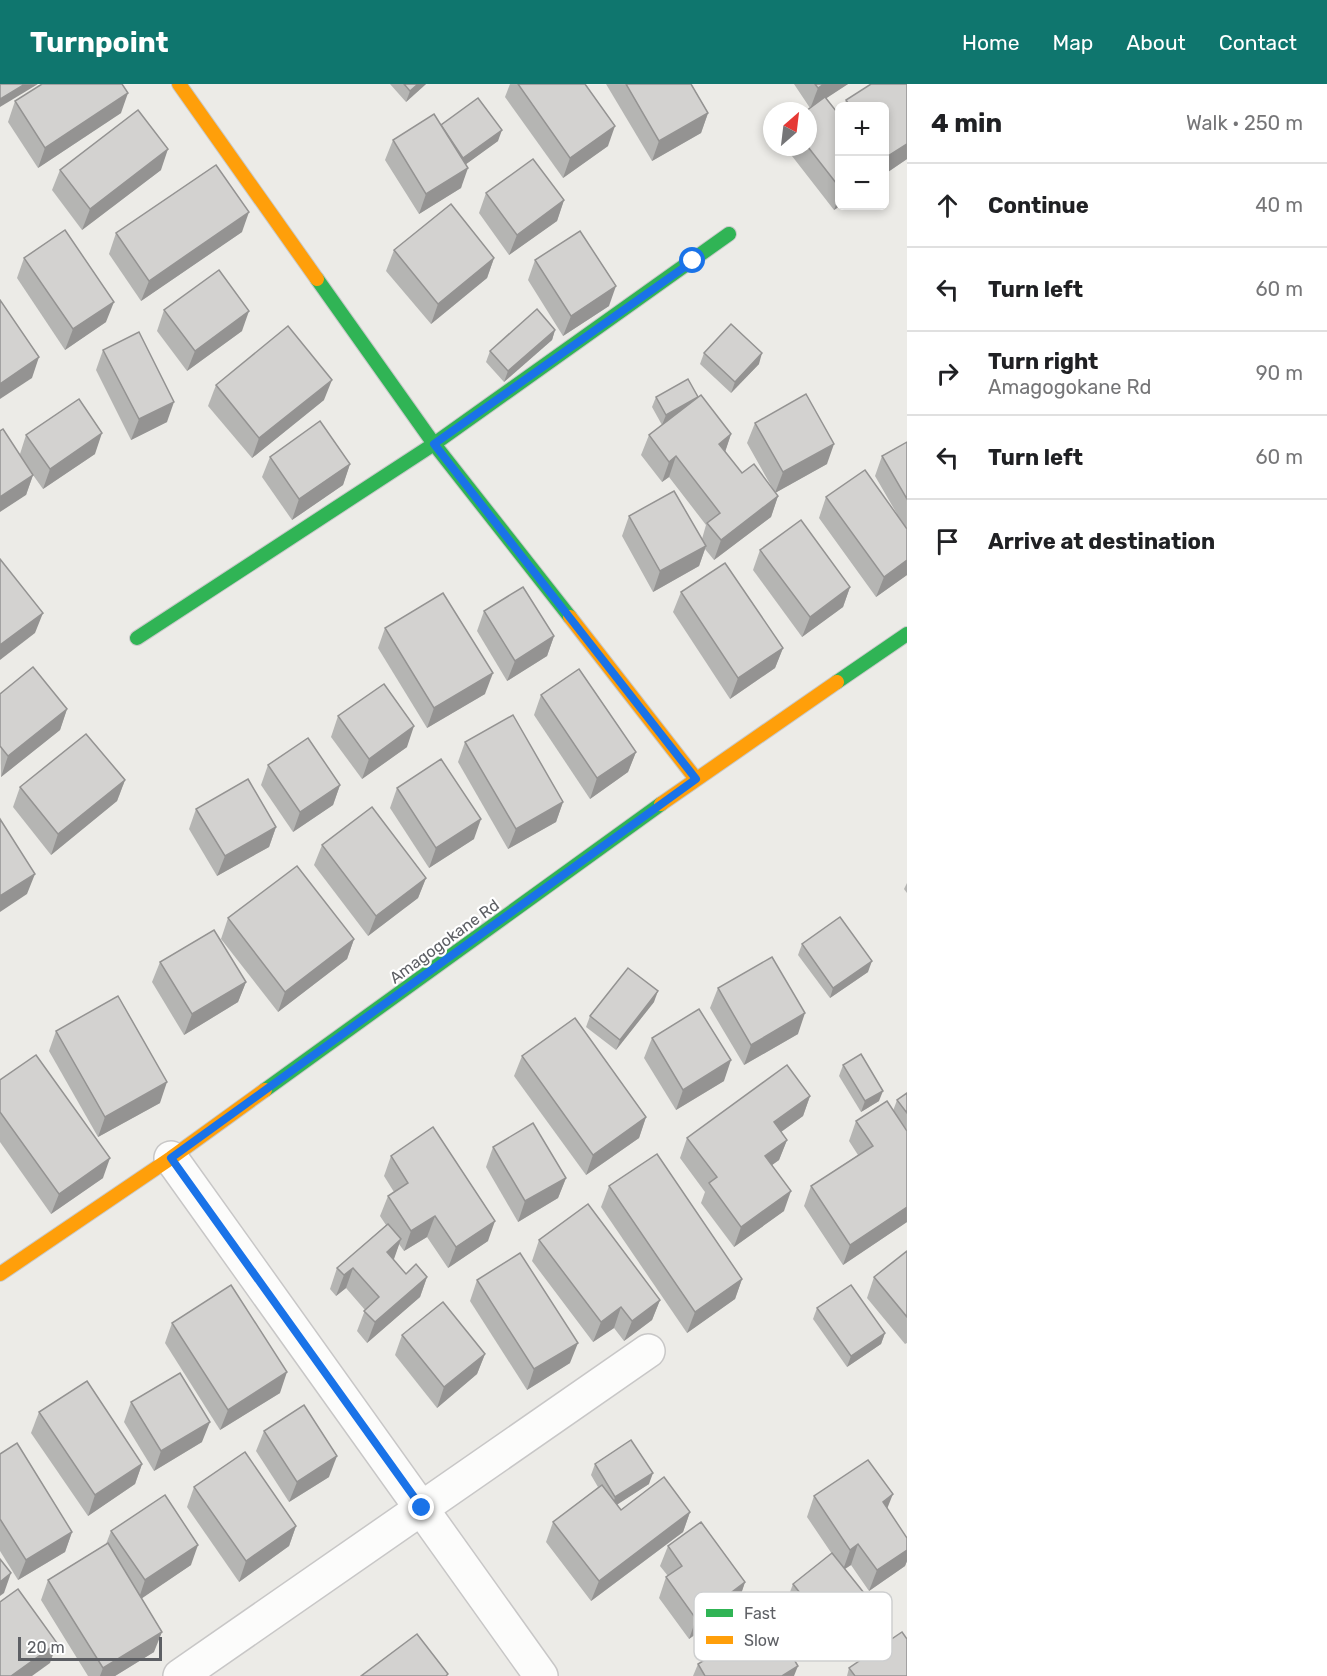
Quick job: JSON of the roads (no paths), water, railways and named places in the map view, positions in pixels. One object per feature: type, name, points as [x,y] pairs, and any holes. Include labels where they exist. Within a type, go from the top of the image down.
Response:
[{"type":"street","points":[[179,84],[434,444],[696,779]]},
{"type":"street","points":[[136,638],[434,444],[729,234]]},
{"type":"street","name":"Amagogokane Rd","points":[[0,1274],[171,1158],[696,779],[907,634]]},
{"type":"street","points":[[171,1158],[541,1676]]},
{"type":"street","points":[[180,1676],[648,1351]]}]
